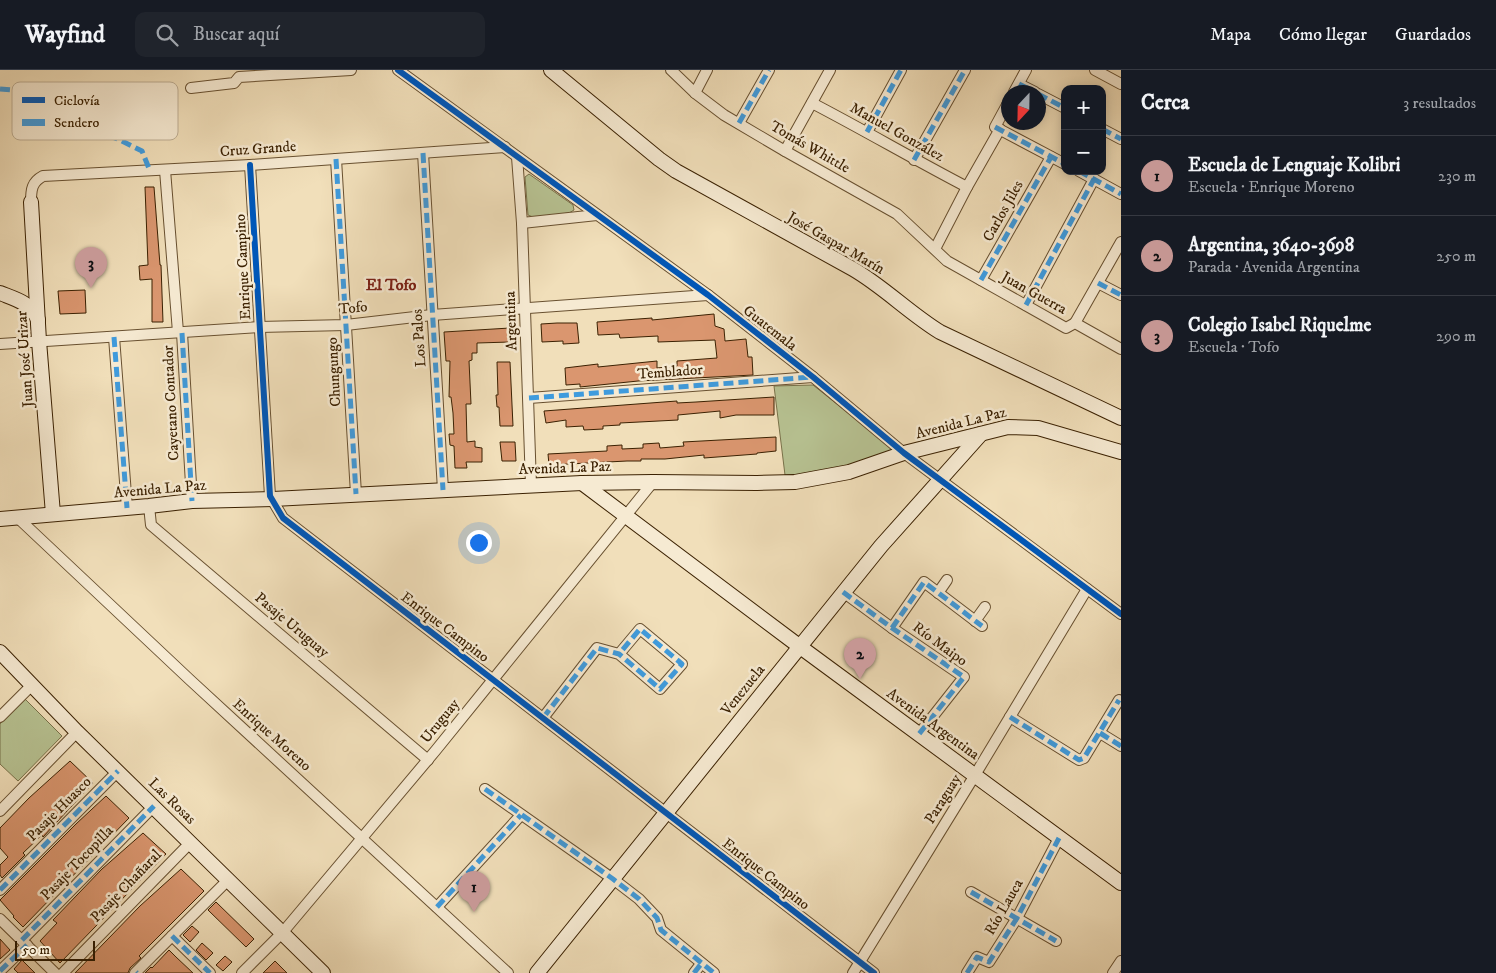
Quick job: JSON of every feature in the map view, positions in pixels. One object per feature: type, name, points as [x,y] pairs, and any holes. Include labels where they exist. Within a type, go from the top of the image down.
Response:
[{"type":"street","points":[[191,88],[234,83],[239,77],[351,70]]},
{"type":"street","name":"Guatemala","points":[[398,70],[708,295],[813,376],[904,453],[1121,614]]},
{"type":"street","name":"José Gaspar Marín","points":[[551,70],[676,171],[853,269],[940,332],[1121,418]]},
{"type":"street","name":"Tomás Whittle","points":[[670,70],[695,92],[739,124],[897,214],[935,249]]},
{"type":"street","points":[[695,92],[707,70]]},
{"type":"street","points":[[739,124],[769,70]]},
{"type":"street","points":[[785,151],[830,70]]},
{"type":"street","points":[[867,132],[901,70]]},
{"type":"street","points":[[914,160],[964,70]]},
{"type":"street","points":[[1018,85],[1026,70]]},
{"type":"street","points":[[1096,70],[1121,84]]},
{"type":"street","points":[[1046,98],[1061,106]]},
{"type":"street","name":"Manuel González","points":[[812,103],[967,188]]},
{"type":"street","points":[[935,249],[1001,120]]},
{"type":"street","points":[[998,128],[1061,162]]},
{"type":"street","points":[[1104,130],[1121,139]]},
{"type":"street","name":"Cruz Grande","points":[[31,202],[32,186],[36,180],[43,176],[250,165],[505,148]]},
{"type":"street","name":"Los Palos","points":[[423,153],[443,490]]},
{"type":"street","name":"Argentina","points":[[517,157],[526,309],[531,485]]},
{"type":"street","name":"Carlos Jiles","points":[[981,280],[1051,157]]},
{"type":"street","name":"Chungungo","points":[[336,159],[356,494]]},
{"type":"street","name":"Enrique Campino","points":[[250,165],[270,496],[283,518],[874,973]]},
{"type":"street","name":"Cayetano Contador","points":[[165,170],[180,333],[192,501]]},
{"type":"street","points":[[1086,175],[1121,194]]},
{"type":"street","points":[[1026,305],[1094,179]]},
{"type":"street","name":"Juan José Urizar","points":[[31,202],[39,340],[53,514]]},
{"type":"street","points":[[522,223],[597,215]]},
{"type":"street","points":[[1075,324],[1121,242]]},
{"type":"street","name":"Juan Guerra","points":[[935,249],[947,261],[1066,328],[1075,324],[1121,349]]},
{"type":"street","points":[[1098,283],[1121,295]]},
{"type":"street","points":[[0,293],[28,306],[35,313],[39,322]]},
{"type":"street","name":"Tofo","points":[[0,344],[259,327],[346,325],[432,315],[708,295]]},
{"type":"street","points":[[114,337],[127,508]]},
{"type":"street","name":"Temblador","points":[[529,398],[813,376]]},
{"type":"street","name":"Avenida La Paz","points":[[0,519],[192,501],[273,499],[531,485],[653,482],[795,482],[849,472],[904,453],[1008,427],[1028,427],[1121,452]]},
{"type":"street","name":"Venezuela","points":[[537,973],[880,546],[982,434]]},
{"type":"street","name":"Uruguay","points":[[242,973],[283,932],[428,760],[653,482]]},
{"type":"street","name":"Avenida Argentina","points":[[582,483],[1121,884]]},
{"type":"street","name":"Pasaje Uruguay","points":[[149,506],[151,525],[428,760]]},
{"type":"street","name":"Enrique Moreno","points":[[18,518],[189,679],[508,973]]},
{"type":"street","points":[[938,593],[947,580]]},
{"type":"street","name":"Río Maipo","points":[[892,628],[924,582],[979,624],[985,608]]},
{"type":"street","name":"Paraguay","points":[[853,973],[1087,589]]},
{"type":"street","name":"Río Maipo","points":[[844,592],[892,628],[964,677],[919,734]]},
{"type":"street","points":[[543,718],[598,648],[619,654],[660,689],[682,664],[640,629],[619,654]]},
{"type":"street","name":"Las Rosas","points":[[0,652],[77,732],[323,973]]},
{"type":"street","points":[[0,718],[32,685]]},
{"type":"street","points":[[1010,716],[1079,760],[1084,758],[1118,700]]},
{"type":"street","points":[[0,811],[77,732]]},
{"type":"street","points":[[1100,733],[1121,746]]},
{"type":"street","name":"Pasaje Huasco","points":[[0,890],[118,771]]},
{"type":"street","points":[[485,789],[639,899],[657,918],[661,930],[714,973]]},
{"type":"street","name":"Pasaje Tocopilla","points":[[0,971],[24,943],[154,806]]},
{"type":"street","points":[[437,907],[521,815]]},
{"type":"street","name":"Río Lauca","points":[[967,973],[977,957],[989,962],[1017,918],[1059,838]]},
{"type":"street","name":"Pasaje Chañaral","points":[[63,973],[191,842]]},
{"type":"street","points":[[136,973],[229,879]]},
{"type":"street","points":[[971,892],[1056,941]]},
{"type":"street","points":[[0,919],[55,973]]},
{"type":"street","points":[[172,936],[210,973]]},
{"type":"street","points":[[1114,973],[1121,960]]},
{"type":"street","points":[[694,973],[701,964]]},
{"type":"green space","points":[[529,174],[573,205],[574,210],[569,213],[533,217],[528,215],[525,177]]},
{"type":"green space","points":[[813,385],[896,451],[811,476],[785,475],[774,386]]},
{"type":"green space","points":[[25,699],[62,736],[18,781],[0,764],[0,724]]},
{"type":"building","points":[[145,187],[154,187],[161,265],[163,322],[152,322],[152,279],[140,280],[139,266],[148,265]]},
{"type":"building","points":[[85,290],[86,313],[60,314],[58,291]]},
{"type":"building","points":[[714,314],[715,326],[724,329],[725,341],[746,339],[748,357],[752,357],[753,375],[638,381],[580,387],[580,384],[566,385],[565,368],[598,364],[598,367],[657,361],[657,368],[677,366],[677,361],[717,358],[715,340],[658,342],[658,336],[620,338],[619,334],[598,335],[597,322],[652,318],[652,320]]},
{"type":"building","points":[[577,323],[579,343],[563,344],[563,341],[542,342],[541,324]]},
{"type":"building","points":[[510,328],[510,342],[477,343],[477,353],[472,353],[472,360],[469,361],[471,404],[466,404],[467,442],[475,441],[475,447],[482,448],[482,462],[466,462],[467,468],[455,468],[454,446],[450,445],[449,434],[454,434],[451,397],[449,397],[450,361],[446,361],[444,332]]},
{"type":"building","points":[[497,362],[510,362],[513,426],[500,426],[496,395],[498,395]]},
{"type":"building","points":[[774,397],[774,415],[736,415],[720,418],[720,411],[678,415],[678,420],[620,423],[620,425],[603,426],[603,429],[584,430],[583,426],[566,427],[566,420],[546,423],[544,411],[677,401],[677,403]]},
{"type":"building","points":[[776,437],[776,451],[757,454],[704,458],[704,455],[665,459],[641,459],[641,461],[549,465],[548,454],[607,451],[607,446],[622,445],[622,449],[643,448],[643,444],[659,443],[660,448],[684,446],[683,442]]},
{"type":"building","points":[[500,442],[515,442],[516,461],[502,461]]},
{"type":"building","points":[[70,761],[93,783],[43,837],[42,835],[23,853],[25,855],[2,878],[0,875],[0,865],[8,857],[0,848],[0,828],[29,798]]},
{"type":"building","points":[[106,796],[129,818],[23,927],[0,900]]},
{"type":"building","points":[[143,833],[166,854],[60,963],[40,941],[57,923],[53,920],[102,869]]},
{"type":"building","points":[[181,869],[204,891],[139,956],[141,958],[130,968],[128,973],[75,973],[140,906]]},
{"type":"building","points":[[216,902],[254,939],[246,947],[208,910]]},
{"type":"building","points":[[192,926],[199,932],[190,942],[183,935]]},
{"type":"building","points":[[0,939],[10,950],[0,959]]},
{"type":"building","points":[[202,943],[213,953],[206,960],[196,950]]},
{"type":"building","points":[[169,950],[193,973],[145,973],[152,968]]},
{"type":"building","points":[[225,956],[232,962],[223,971],[216,965]]},
{"type":"building","points":[[22,960],[35,973],[18,973],[14,969]]},
{"type":"building","points":[[275,961],[287,973],[263,973]]},
{"type":"marked path","points":[[739,123],[769,70]]},
{"type":"marked path","points":[[867,132],[901,70]]},
{"type":"marked path","points":[[914,160],[965,70]]},
{"type":"marked path","points":[[0,89],[12,90]]},
{"type":"marked path","points":[[1046,98],[1061,106]]},
{"type":"marked path","points":[[995,127],[1061,162]]},
{"type":"marked path","points":[[1104,130],[1121,139]]},
{"type":"marked path","points":[[120,140],[142,151],[150,171]]},
{"type":"marked path","points":[[423,153],[443,490]]},
{"type":"marked path","points":[[981,280],[1051,157]]},
{"type":"marked path","points":[[336,159],[356,494]]},
{"type":"marked path","points":[[1086,175],[1121,194]]},
{"type":"marked path","points":[[1026,305],[1094,179]]},
{"type":"marked path","points":[[1098,283],[1121,295]]},
{"type":"marked path","points":[[182,333],[192,501]]},
{"type":"marked path","points":[[114,337],[127,508]]},
{"type":"marked path","points":[[529,398],[813,377]]},
{"type":"marked path","points":[[892,628],[924,582],[982,626]]},
{"type":"marked path","points":[[843,592],[964,677],[919,734]]},
{"type":"marked path","points":[[543,718],[597,648],[619,654],[660,689],[682,664],[640,629],[619,654]]},
{"type":"marked path","points":[[1010,717],[1079,760],[1084,758],[1119,700]]},
{"type":"marked path","points":[[1100,733],[1121,746]]},
{"type":"marked path","points":[[0,890],[118,771]]},
{"type":"marked path","points":[[485,789],[639,899],[657,918],[661,930],[714,973]]},
{"type":"marked path","points":[[22,940],[154,806]]},
{"type":"marked path","points":[[437,907],[521,815]]},
{"type":"marked path","points":[[967,973],[977,957],[989,962],[1017,918],[1059,838]]},
{"type":"marked path","points":[[971,892],[1056,941]]},
{"type":"marked path","points":[[172,936],[210,973]]},
{"type":"marked path","points":[[0,971],[27,945]]},
{"type":"marked path","points":[[694,973],[701,964]]},
{"type":"cycle path","points":[[398,70],[708,295],[813,377],[904,453],[1121,614]]},
{"type":"cycle path","points":[[250,165],[270,496],[283,518],[874,973]]},
{"type":"place","name":"Colegio Isabel Riquelme","points":[[91,288]]},
{"type":"place","name":"Argentina, 3640-3698","points":[[860,679]]},
{"type":"place","name":"Escuela de Lenguaje Kolibri","points":[[474,912]]},
{"type":"district","name":"El Tofo","points":[[391,285]]}]
